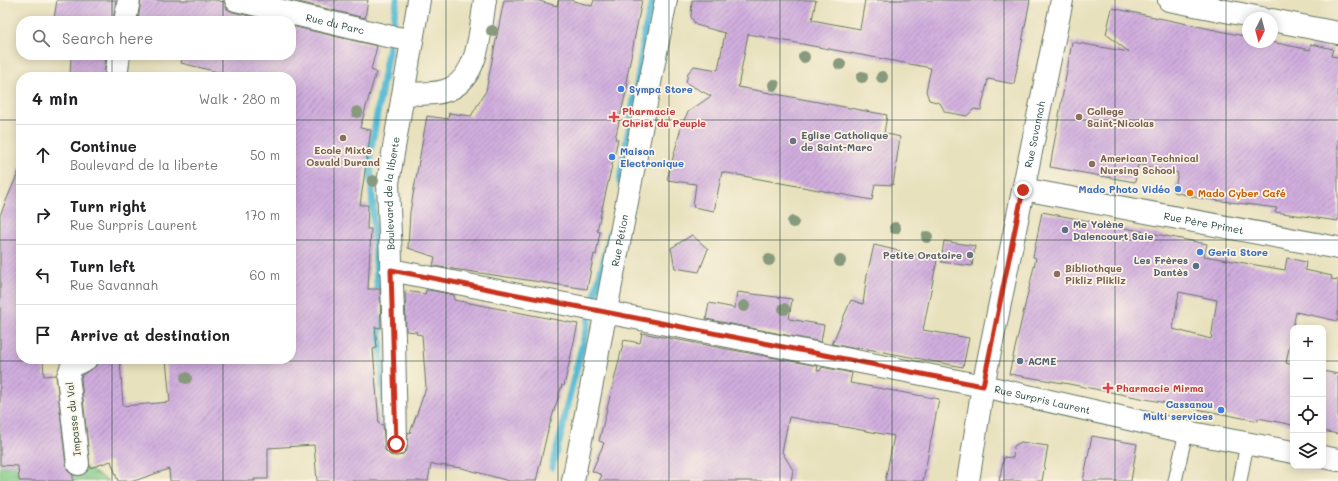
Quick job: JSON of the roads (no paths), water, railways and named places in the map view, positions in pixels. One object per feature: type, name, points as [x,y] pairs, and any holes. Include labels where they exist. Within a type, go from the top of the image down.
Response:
[{"type":"street","points":[[126,16],[129,0]]},
{"type":"street","name":"Rue du Parc","points":[[236,0],[398,38]]},
{"type":"street","name":"Boulevard de la liberte","points":[[396,444],[388,183],[404,93],[398,38],[419,0]]},
{"type":"street","points":[[404,93],[425,94],[450,89],[466,77],[476,53],[485,0]]},
{"type":"street","name":"Rue Pétion","points":[[573,481],[596,310],[666,0]]},
{"type":"street","name":"Rue Savannah","points":[[968,481],[983,386],[1062,0]]},
{"type":"street","points":[[1169,0],[1242,14]]},
{"type":"street","points":[[1278,21],[1338,33]]},
{"type":"street","points":[[117,72],[118,60]]},
{"type":"street","name":"Rue Père Primet","points":[[1023,190],[1338,248]]},
{"type":"street","name":"Rue Surpris Laurent","points":[[391,270],[983,386],[1186,432],[1290,451]]},
{"type":"street","name":"Impasse du Val","points":[[76,364],[72,366],[68,376],[78,464]]},
{"type":"street","points":[[1326,458],[1338,460]]},
{"type":"lane","points":[[1175,481],[1186,432]]},
{"type":"lane","points":[[1240,481],[1247,443]]},
{"type":"waterway","points":[[378,297],[370,154],[397,0]]},
{"type":"waterway","points":[[620,182],[645,31],[654,0]]},
{"type":"waterway","points":[[552,467],[611,232]]},
{"type":"waterway","points":[[379,319],[385,423]]},
{"type":"place","name":"Sympa Store","points":[[621,89]]},
{"type":"place","name":"Pharmacie Christ du Peuple","points":[[614,117]]},
{"type":"place","name":"College Saint-Nicolas","points":[[1079,117]]},
{"type":"place","name":"Ecole Mixte Osvald Durand","points":[[343,138]]},
{"type":"place","name":"Eglise Catholique de Saint-Marc","points":[[793,141]]},
{"type":"place","name":"Maison Electronique","points":[[612,157]]},
{"type":"place","name":"American Technical Nursing School","points":[[1092,164]]},
{"type":"place","name":"Mado Photo Vidéo","points":[[1178,189]]},
{"type":"place","name":"Mado Cyber Café","points":[[1190,193]]},
{"type":"place","name":"Me Yolène Dalencourt Saie","points":[[1065,230]]},
{"type":"place","name":"Geria Store","points":[[1200,252]]},
{"type":"place","name":"Petite Oratoire","points":[[970,255]]},
{"type":"place","name":"Les Frères Dantès","points":[[1196,266]]},
{"type":"place","name":"Bibliothque Pikliz Plikliz","points":[[1057,274]]},
{"type":"place","name":"ACME","points":[[1020,361]]},
{"type":"place","name":"Pharmacie Mirma","points":[[1108,388]]},
{"type":"place","name":"Cassanou Multi services","points":[[1221,410]]}]
